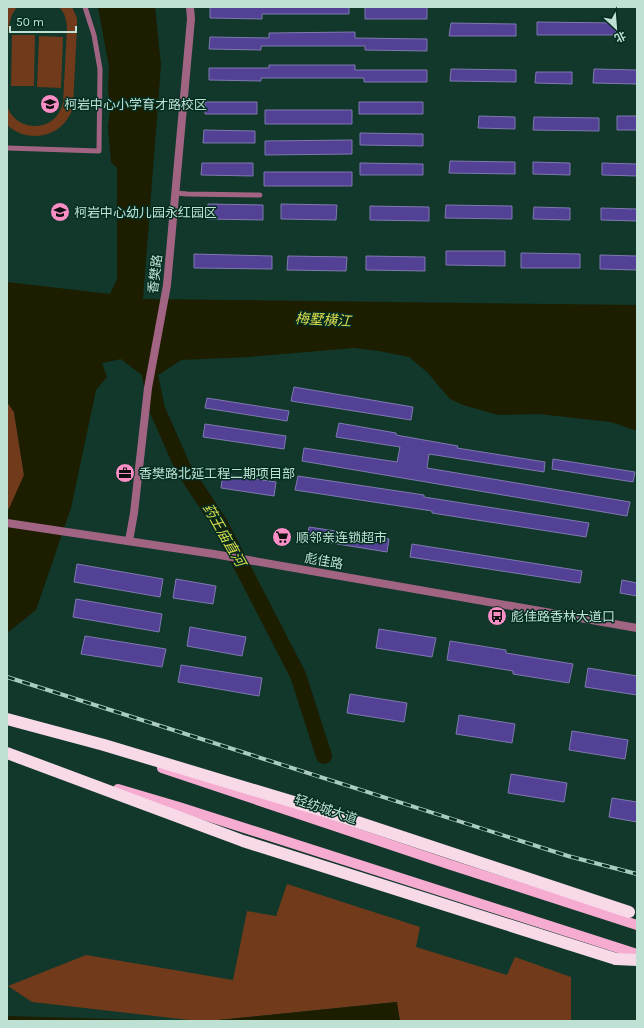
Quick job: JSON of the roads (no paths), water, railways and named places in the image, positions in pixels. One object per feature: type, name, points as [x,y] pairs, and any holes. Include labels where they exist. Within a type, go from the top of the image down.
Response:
[{"type":"highway","points":[[7,719],[104,745],[327,812],[633,914]]},
{"type":"highway","points":[[7,754],[243,841],[616,959],[637,960]]},
{"type":"main road","name":"轻纺城大道","points":[[7,719],[637,925]]},
{"type":"main road","points":[[7,754],[179,807],[637,954]]},
{"type":"street","name":"香樊路","points":[[129,541],[134,513],[148,388],[167,285],[191,19],[190,7]]},
{"type":"street","name":"彪佳路","points":[[7,523],[226,556],[637,628]]},
{"type":"lane","points":[[7,148],[99,151],[100,69],[94,35],[84,7]]},
{"type":"lane","points":[[176,193],[260,195]]},
{"type":"water","name":"梅墅横江","points":[[98,7],[155,7],[161,65],[143,299],[637,305],[637,431],[611,422],[539,414],[498,415],[463,405],[450,399],[427,372],[409,357],[379,351],[354,348],[248,357],[181,360],[160,374],[143,376],[121,359],[102,363],[107,377],[96,390],[71,508],[36,610],[7,633],[7,513],[24,475],[14,412],[7,402],[7,282],[110,294],[117,279],[117,168],[111,162],[108,127],[110,110],[108,89],[109,67]]},
{"type":"water","points":[[397,1002],[400,1021],[209,1021]]},
{"type":"water","points":[[7,1016],[183,1021],[7,1021]]},
{"type":"waterway","name":"药王庙直河","points":[[148,366],[157,409],[183,468],[220,524],[298,675],[324,756]]},
{"type":"railway","points":[[7,677],[568,856],[637,874]]},
{"type":"place","name":"柯岩中心小学育才路校区","points":[[50,104]]},
{"type":"place","name":"柯岩中心幼儿园永红园区","points":[[60,212]]},
{"type":"place","name":"香樊路北延工程二期项目部","points":[[125,473]]},
{"type":"place","name":"顺邻亲连锁超市","points":[[282,537]]},
{"type":"place","name":"彪佳路香林大道口","points":[[497,616]]}]
